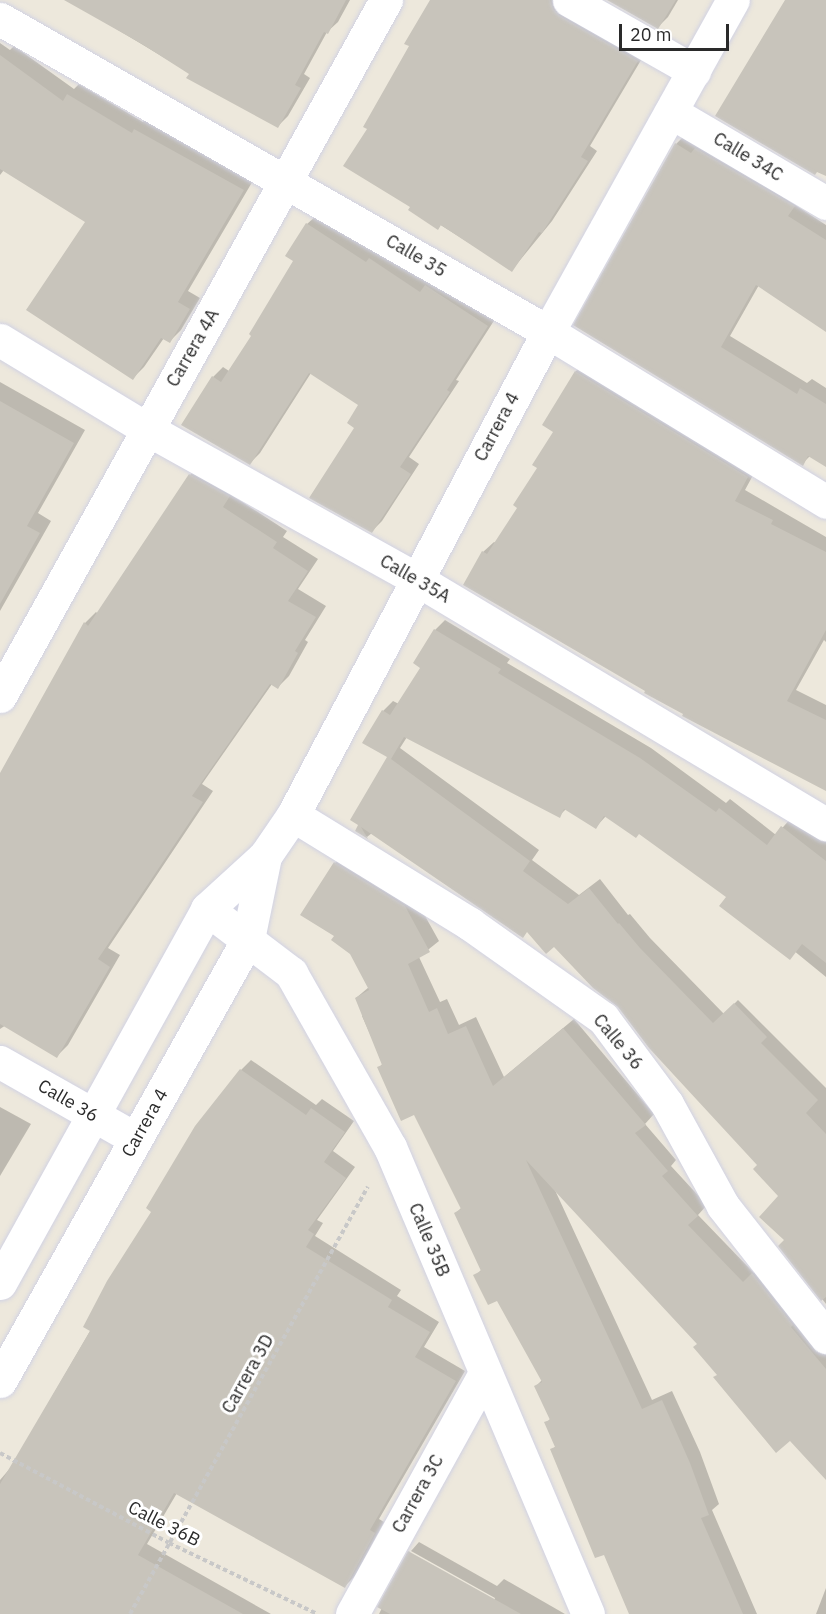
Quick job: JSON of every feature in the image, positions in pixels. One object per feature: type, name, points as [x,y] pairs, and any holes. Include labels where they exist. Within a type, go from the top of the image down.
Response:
[{"type":"street","name":"Carrera 4A","points":[[0,696],[386,0]]},
{"type":"street","points":[[570,0],[694,70]]},
{"type":"street","name":"Carrera 4","points":[[0,1283],[207,909],[265,856],[293,815],[548,332],[734,0]]},
{"type":"street","name":"Calle 35","points":[[0,19],[548,332],[826,501]]},
{"type":"street","name":"Calle 34C","points":[[671,112],[826,203]]},
{"type":"street","name":"Calle 35A","points":[[0,340],[147,429],[416,579],[826,824]]},
{"type":"street","name":"Calle 36","points":[[293,815],[470,924],[603,1018],[667,1104],[723,1206],[826,1337]]},
{"type":"street","name":"Carrera 4","points":[[0,1381],[248,939],[265,856]]},
{"type":"street","name":"Calle 35B","points":[[207,909],[291,973],[390,1147],[588,1614]]},
{"type":"street","name":"Calle 36","points":[[0,1062],[136,1139]]},
{"type":"street","name":"Carrera 3C","points":[[352,1614],[485,1373]]},
{"type":"path","name":"Carrera 3D","points":[[130,1614],[390,1147]]},
{"type":"path","name":"Calle 36B","points":[[0,1453],[170,1543],[317,1614]]},
{"type":"building","points":[[64,0],[346,0],[328,34],[324,32],[295,85],[301,88],[278,128],[186,78],[189,74],[142,44]]},
{"type":"building","points":[[430,0],[550,0],[553,9],[560,16],[638,61],[581,157],[588,161],[542,233],[539,232],[512,272],[441,225],[438,230],[408,210],[410,207],[343,166],[367,129],[363,127],[409,46],[404,44]]},
{"type":"building","points":[[607,0],[676,0],[658,29]]},
{"type":"building","points":[[785,0],[826,0],[826,176],[817,172],[815,175],[715,116]]},
{"type":"building","points":[[0,55],[63,101],[67,94],[132,133],[134,129],[244,190],[178,302],[190,309],[170,343],[161,338],[133,380],[26,310],[85,222],[0,169]]},
{"type":"building","points":[[675,143],[691,153],[695,148],[795,206],[788,216],[826,240],[826,332],[756,285],[721,347],[797,394],[800,388],[826,404],[826,467],[808,456],[803,466],[573,325]]},
{"type":"building","points":[[306,223],[366,262],[369,258],[420,292],[425,285],[488,326],[447,390],[450,392],[400,467],[411,474],[372,533],[309,498],[354,428],[347,423],[358,405],[309,373],[250,465],[181,425],[212,376],[221,382],[251,336],[249,334],[293,261],[285,256]]},
{"type":"building","points":[[575,371],[748,477],[735,501],[773,520],[771,524],[826,552],[826,630],[787,701],[826,720],[826,791],[682,716],[683,714],[644,693],[645,691],[463,585],[482,551],[487,554],[517,508],[513,505],[537,468],[532,465],[553,432],[542,425]]},
{"type":"building","points":[[0,401],[74,443],[27,526],[40,533],[0,604]]},
{"type":"building","points":[[189,474],[230,496],[223,507],[277,542],[273,548],[308,571],[288,601],[316,617],[295,651],[298,653],[278,689],[270,684],[192,796],[203,802],[98,959],[110,967],[57,1058],[0,1024],[0,773],[84,622],[88,626]]},
{"type":"building","points":[[434,629],[501,669],[498,673],[640,758],[716,812],[719,808],[767,845],[781,826],[826,861],[826,963],[802,944],[790,960],[719,906],[726,897],[639,834],[636,838],[604,816],[596,829],[564,809],[560,818],[404,737],[391,759],[530,861],[523,871],[568,904],[589,888],[640,948],[713,1023],[734,1003],[767,1037],[761,1043],[818,1100],[806,1113],[826,1134],[826,1297],[821,1301],[778,1246],[784,1240],[759,1217],[778,1196],[753,1169],[757,1165],[649,1048],[618,1007],[593,988],[554,947],[546,954],[527,932],[523,938],[361,827],[368,839],[355,831],[358,825],[350,820],[387,757],[362,743],[382,710],[390,715],[420,668],[413,663]]},
{"type":"building","points":[[334,862],[405,906],[430,952],[408,964],[429,1012],[437,1008],[448,1034],[466,1026],[493,1086],[563,1028],[646,1125],[635,1133],[668,1171],[662,1176],[698,1216],[688,1225],[743,1282],[752,1273],[793,1325],[791,1327],[826,1369],[826,1480],[790,1441],[776,1453],[713,1377],[717,1375],[693,1347],[697,1344],[526,1160],[642,1409],[662,1400],[690,1463],[709,1515],[701,1518],[743,1614],[629,1614],[604,1555],[595,1558],[550,1449],[555,1447],[544,1422],[550,1420],[534,1386],[542,1382],[497,1301],[488,1305],[473,1275],[481,1271],[454,1213],[461,1209],[414,1115],[401,1121],[377,1067],[382,1065],[355,998],[369,990],[350,954],[331,940],[334,936],[300,915]]},
{"type":"building","points":[[240,1069],[306,1115],[311,1108],[345,1132],[324,1162],[346,1178],[308,1230],[314,1234],[306,1247],[392,1300],[388,1307],[430,1332],[415,1357],[456,1381],[370,1530],[375,1533],[345,1588],[174,1493],[138,1555],[243,1614],[0,1614],[0,1484],[90,1331],[83,1327],[107,1281],[151,1212],[146,1208],[195,1126]]},
{"type":"building","points":[[408,1551],[521,1614],[390,1614],[377,1607]]}]
